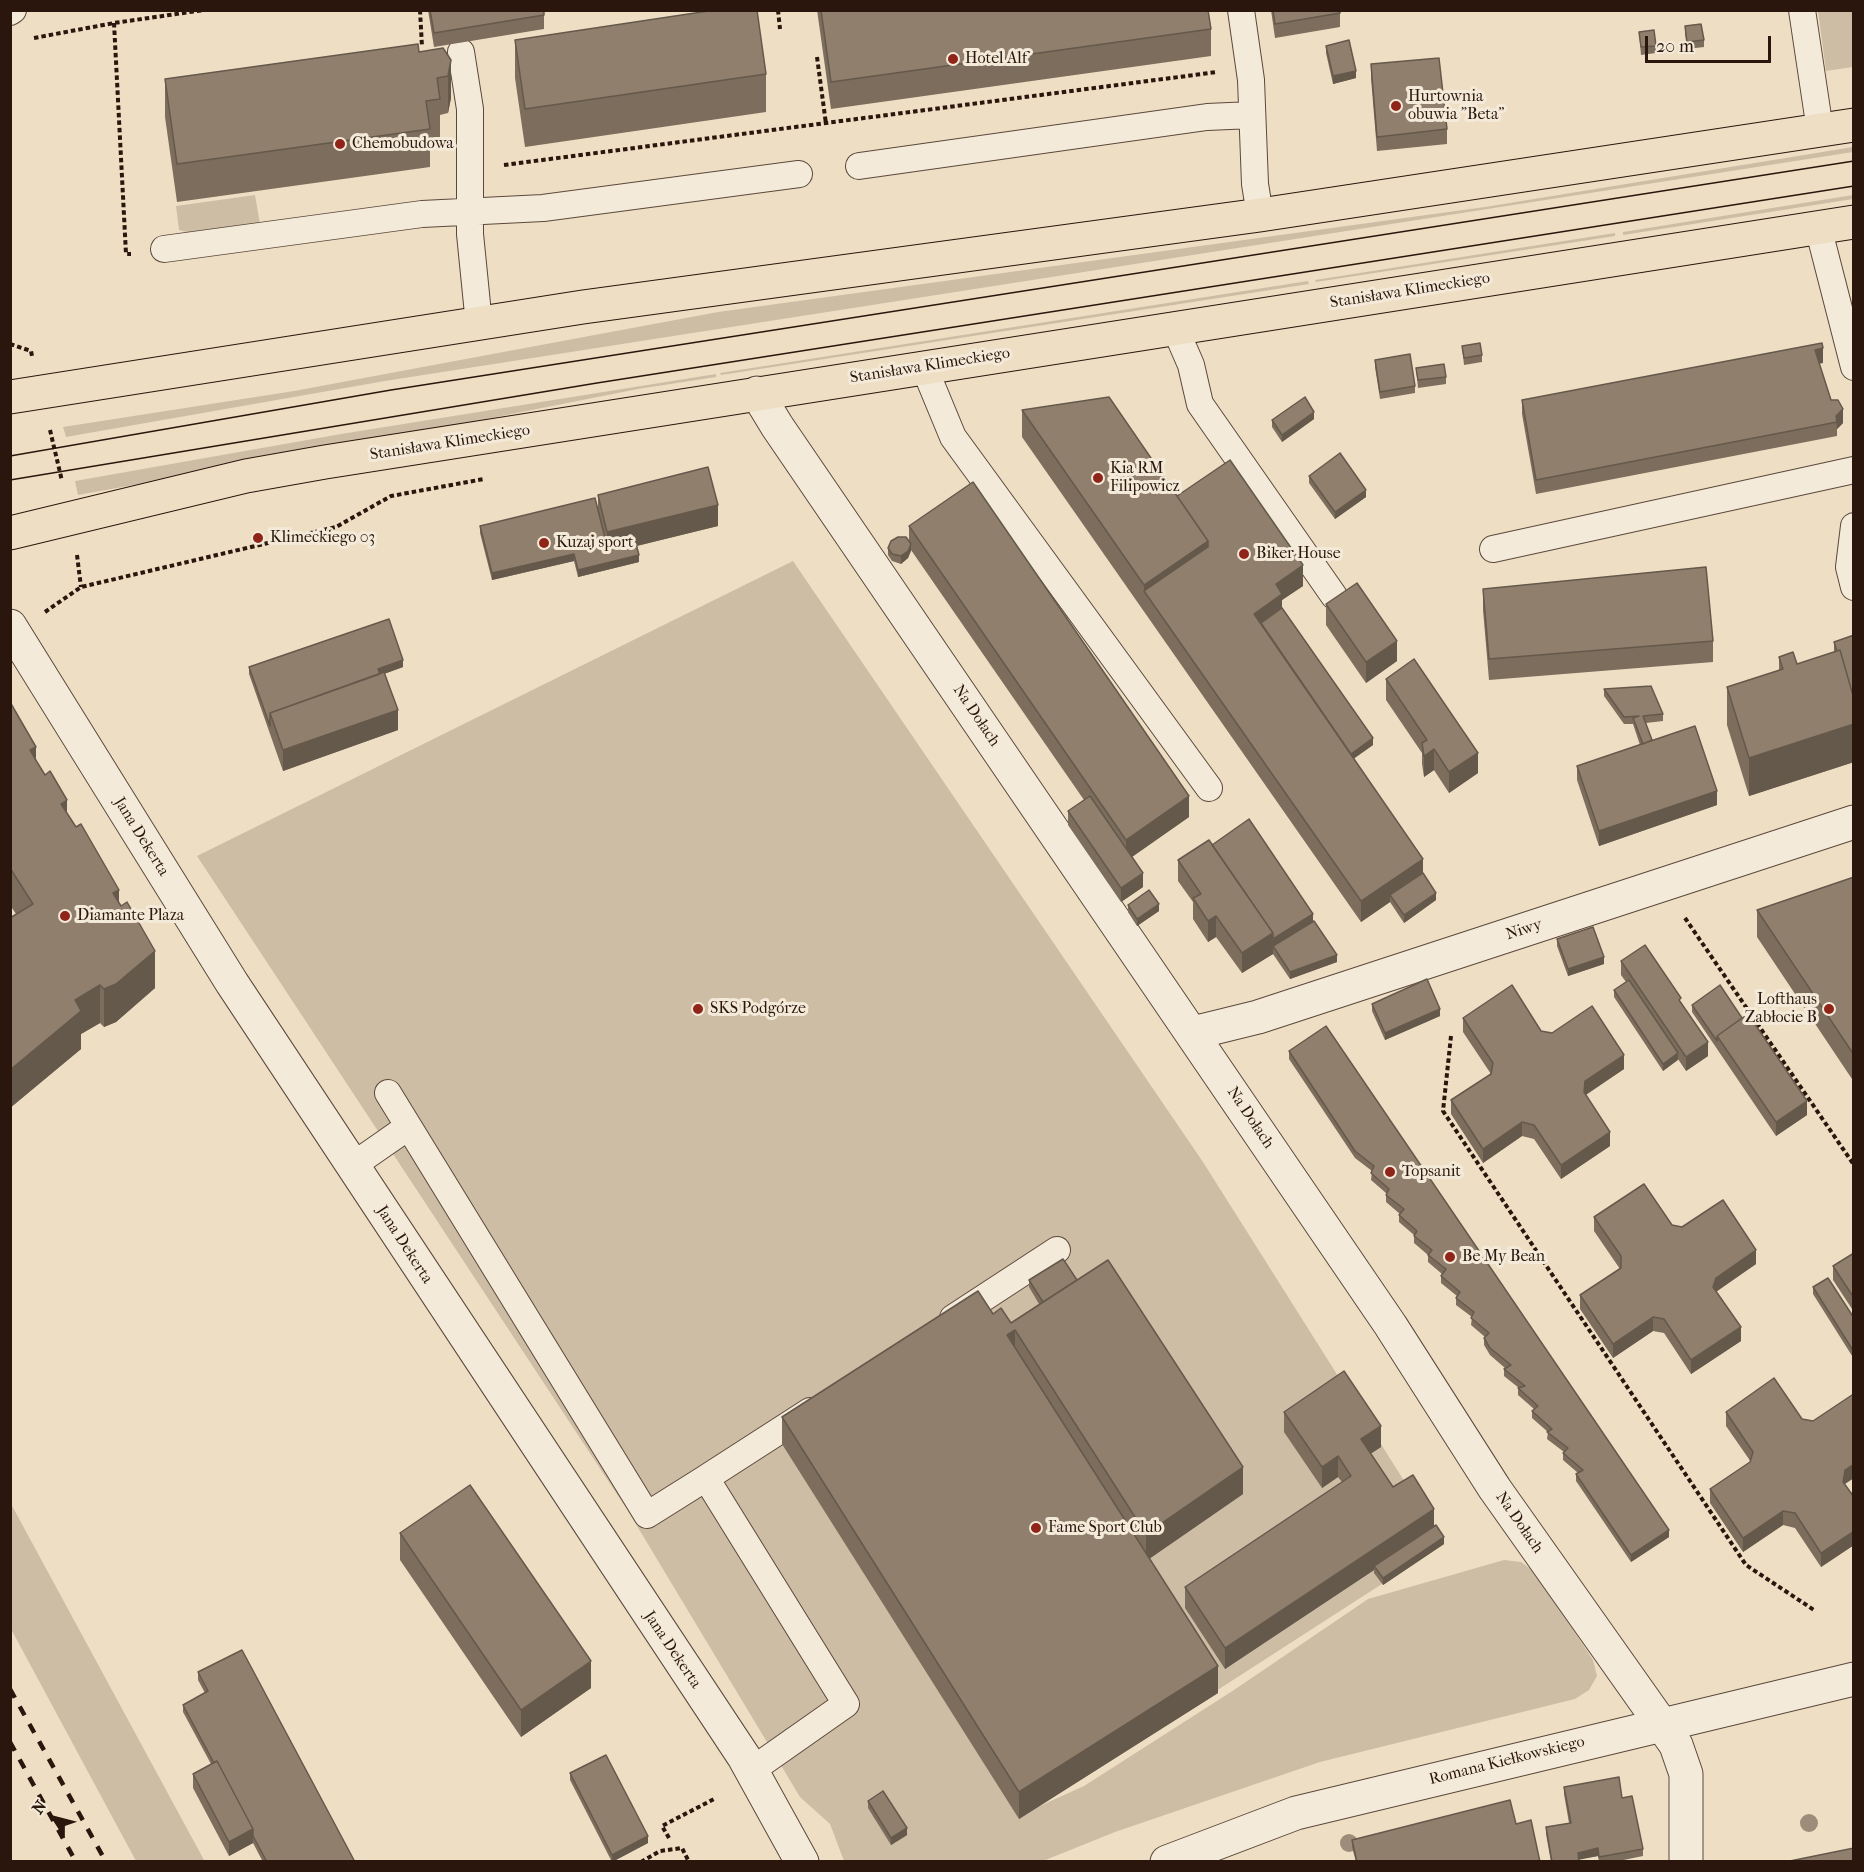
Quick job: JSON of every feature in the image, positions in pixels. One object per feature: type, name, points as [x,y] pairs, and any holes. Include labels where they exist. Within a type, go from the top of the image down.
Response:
[{"type":"main road","points":[[10,397],[583,307],[1260,215],[1854,124]]},
{"type":"main road","name":"Stanisława Klimeckiego","points":[[10,533],[246,476],[757,393],[1854,222]]},
{"type":"street","name":"Na Dołach","points":[[757,393],[777,426],[1391,1326],[1495,1489],[1676,1745],[1686,1774],[1686,1862]]},
{"type":"street","name":"Jana Dekerta","points":[[10,626],[232,983],[752,1770],[802,1862]]},
{"type":"street","name":"Niwy","points":[[1193,1033],[1258,1017],[1854,822]]},
{"type":"street","name":"Romana Kiełkowskiego","points":[[1167,1862],[1296,1813],[1854,1678]]},
{"type":"lane","points":[[1241,10],[1251,80],[1260,215]]},
{"type":"lane","points":[[1802,10],[1820,130]]},
{"type":"lane","points":[[461,52],[470,109],[470,212],[479,324]]},
{"type":"lane","points":[[859,166],[1195,119],[1252,115]]},
{"type":"lane","points":[[164,249],[422,214],[543,208],[798,174]]},
{"type":"lane","points":[[1818,227],[1854,366]]},
{"type":"lane","points":[[1175,328],[1191,365],[1200,404],[1334,596]]},
{"type":"lane","points":[[924,367],[953,437],[1209,788]]},
{"type":"lane","points":[[1493,549],[1854,470]]},
{"type":"lane","points":[[1854,526],[1849,567],[1854,587]]},
{"type":"lane","points":[[388,1093],[647,1515],[830,1398]]},
{"type":"lane","points":[[352,1166],[408,1127]]},
{"type":"lane","points":[[929,1333],[1057,1250]]},
{"type":"lane","points":[[706,1478],[846,1704],[752,1770]]},
{"type":"path","points":[[27,39],[114,22],[204,10]]},
{"type":"path","points":[[420,10],[422,47]]},
{"type":"path","points":[[778,10],[780,29]]},
{"type":"path","points":[[114,22],[126,254],[139,253]]},
{"type":"path","points":[[817,57],[826,124]]},
{"type":"path","points":[[470,170],[1220,71]]},
{"type":"path","points":[[10,344],[31,351],[33,361]]},
{"type":"path","points":[[50,429],[64,489]]},
{"type":"path","points":[[47,611],[81,587],[336,527],[391,496]]},
{"type":"path","points":[[76,551],[81,587]]},
{"type":"path","points":[[1662,885],[1854,1165]]},
{"type":"path","points":[[1451,1036],[1443,1111],[1746,1565],[1814,1610]]},
{"type":"path","points":[[669,1838],[662,1826],[716,1798]]},
{"type":"path","points":[[641,1862],[660,1851],[682,1848],[689,1862]]},
{"type":"shaded area","points":[[1818,11],[1853,11],[1853,67],[1826,71]]},
{"type":"shaded area","points":[[1853,147],[1853,152],[385,381],[66,437],[63,427],[294,391],[718,312],[1485,207]]},
{"type":"shaded area","points":[[255,195],[260,224],[191,233],[179,230],[176,206]]},
{"type":"shaded area","points":[[1853,195],[1853,199],[1623,235],[1623,232]]},
{"type":"shaded area","points":[[1615,233],[1615,236],[1316,282],[1315,280]]},
{"type":"shaded area","points":[[1308,281],[1309,284],[721,375],[720,373]]},
{"type":"shaded area","points":[[716,374],[716,377],[638,389],[345,447],[78,495],[75,481],[341,434]]},
{"type":"shaded area","points":[[793,561],[1203,1162],[1444,1544],[1033,1809],[1084,1786],[1234,1690],[1368,1599],[1504,1560],[1521,1562],[1536,1573],[1593,1660],[1597,1676],[1589,1690],[1575,1699],[1320,1762],[1115,1832],[1043,1861],[844,1861],[830,1824],[800,1797],[628,1511],[197,856]]},
{"type":"shaded area","points":[[10,1502],[205,1861],[136,1861],[11,1629]]},
{"type":"building","points":[[430,10],[544,10],[544,15],[434,33]]},
{"type":"building","points":[[715,10],[757,10],[766,74],[525,109],[515,40]]},
{"type":"building","points":[[821,10],[1208,10],[1211,29],[831,82]]},
{"type":"building","points":[[1273,10],[1340,10],[1340,13],[1275,24]]},
{"type":"building","points":[[1701,24],[1704,40],[1687,42],[1685,26]]},
{"type":"building","points":[[1654,30],[1656,46],[1641,47],[1639,32]]},
{"type":"building","points":[[1349,40],[1356,71],[1333,76],[1326,46]]},
{"type":"building","points":[[418,44],[419,52],[443,48],[451,60],[448,76],[437,78],[440,99],[426,101],[430,129],[177,164],[165,79]]},
{"type":"building","points":[[1439,58],[1447,129],[1377,137],[1371,64]]},
{"type":"building","points":[[1480,343],[1482,355],[1464,358],[1462,346]]},
{"type":"building","points":[[1822,343],[1823,348],[1815,350],[1831,400],[1838,400],[1843,409],[1836,416],[1837,422],[1536,480],[1522,400]]},
{"type":"building","points":[[1410,354],[1415,386],[1380,392],[1375,360]]},
{"type":"building","points":[[1444,364],[1446,377],[1418,380],[1416,368]]},
{"type":"building","name":"Kia RM Filipowicz","points":[[1109,397],[1208,541],[1144,585],[1022,410]]},
{"type":"building","points":[[1305,397],[1314,412],[1282,435],[1272,420]]},
{"type":"building","points":[[1340,453],[1366,490],[1335,512],[1309,476]]},
{"type":"building","points":[[1230,460],[1303,565],[1276,584],[1282,594],[1254,614],[1423,859],[1361,901],[1144,591],[1208,547],[1208,541],[1177,496]]},
{"type":"building","points":[[708,467],[718,505],[607,532],[598,495]]},
{"type":"building","points":[[973,482],[1189,796],[1126,840],[909,526]]},
{"type":"building","name":"Kuzaj sport","points":[[595,498],[607,546],[635,540],[639,555],[578,570],[574,554],[492,573],[480,526]]},
{"type":"building","points":[[898,537],[906,537],[911,544],[908,551],[901,556],[892,554],[888,548],[891,541]]},
{"type":"building","points":[[1706,567],[1713,641],[1489,659],[1483,589]]},
{"type":"building","points":[[1357,583],[1397,641],[1366,662],[1326,604]]},
{"type":"building","points":[[1282,608],[1373,738],[1351,754],[1261,623]]},
{"type":"building","points":[[389,619],[403,660],[378,669],[380,674],[270,713],[270,726],[249,667]]},
{"type":"building","points":[[1854,635],[1854,699],[1840,650],[1837,651],[1834,642]]},
{"type":"building","points":[[1840,650],[1854,699],[1854,724],[1749,758],[1727,687],[1783,669],[1779,657],[1793,652],[1797,664]]},
{"type":"building","points":[[1414,659],[1478,753],[1449,772],[1434,749],[1424,756],[1422,743],[1427,740],[1386,679]]},
{"type":"building","points":[[384,672],[398,710],[283,750],[270,713]]},
{"type":"building","points":[[1651,686],[1663,714],[1643,716],[1652,740],[1643,744],[1633,718],[1639,716],[1624,717],[1604,689]]},
{"type":"building","name":"Diamante Plaza","points":[[10,702],[36,747],[30,750],[45,775],[50,771],[67,800],[61,804],[76,827],[81,824],[119,890],[113,893],[121,906],[127,902],[155,951],[116,984],[104,989],[100,985],[75,1000],[81,1011],[10,1070],[10,918],[33,904],[10,868]]},
{"type":"building","points":[[1695,726],[1717,791],[1599,831],[1577,766]]},
{"type":"building","points":[[1090,796],[1143,873],[1121,888],[1068,811]]},
{"type":"building","points":[[1249,819],[1313,914],[1273,939],[1273,933],[1212,845]]},
{"type":"building","points":[[1209,840],[1273,933],[1242,953],[1216,916],[1208,921],[1193,898],[1201,894],[1178,860]]},
{"type":"building","points":[[1423,873],[1436,893],[1404,915],[1390,895]]},
{"type":"building","name":"Lofthaus Zabłocie B","points":[[1854,877],[1854,1055],[1757,910]]},
{"type":"building","points":[[1149,890],[1159,904],[1137,919],[1128,905]]},
{"type":"building","points":[[1314,921],[1337,955],[1290,972],[1273,946]]},
{"type":"building","points":[[1593,927],[1604,957],[1568,969],[1557,939]]},
{"type":"building","points":[[1645,945],[1708,1042],[1686,1057],[1621,961]]},
{"type":"building","points":[[1427,979],[1440,1009],[1385,1033],[1372,1004]]},
{"type":"building","points":[[1629,980],[1678,1053],[1663,1064],[1614,990]]},
{"type":"building","points":[[1512,985],[1541,1031],[1552,1033],[1592,1006],[1624,1055],[1585,1081],[1584,1092],[1610,1132],[1561,1165],[1534,1125],[1522,1122],[1483,1149],[1451,1100],[1491,1074],[1493,1063],[1463,1018]]},
{"type":"building","points":[[1720,985],[1742,1018],[1717,1036],[1717,1041],[1692,1005]]},
{"type":"building","points":[[1748,1014],[1807,1101],[1776,1122],[1717,1036]]},
{"type":"building","points":[[1326,1026],[1669,1530],[1631,1555],[1576,1474],[1583,1470],[1563,1453],[1568,1448],[1547,1432],[1552,1429],[1532,1411],[1538,1406],[1518,1388],[1525,1386],[1504,1369],[1511,1365],[1490,1348],[1484,1338],[1489,1333],[1471,1318],[1474,1312],[1456,1298],[1460,1292],[1441,1276],[1446,1269],[1428,1255],[1432,1250],[1414,1236],[1417,1231],[1399,1215],[1404,1209],[1386,1195],[1389,1189],[1371,1173],[1374,1166],[1355,1151],[1289,1051]]},
{"type":"building","points":[[1644,1184],[1672,1225],[1682,1227],[1723,1200],[1756,1250],[1716,1278],[1713,1287],[1741,1327],[1691,1360],[1664,1319],[1653,1317],[1613,1344],[1580,1295],[1621,1268],[1621,1256],[1594,1217]]},
{"type":"building","points":[[1854,1253],[1854,1298],[1833,1266]]},
{"type":"building","points":[[1063,1259],[1077,1280],[1043,1302],[1029,1280]]},
{"type":"building","points":[[1108,1260],[1243,1467],[1146,1534],[1015,1330],[1007,1335],[1218,1666],[1019,1792],[782,1417],[978,1291],[993,1314],[1001,1308],[1011,1323]]},
{"type":"building","points":[[1828,1278],[1854,1318],[1854,1352],[1813,1287]]},
{"type":"building","points":[[1344,1371],[1381,1426],[1361,1439],[1393,1487],[1413,1475],[1434,1509],[1225,1648],[1185,1587],[1351,1476],[1338,1456],[1322,1467],[1284,1412]]},
{"type":"building","points":[[1774,1378],[1802,1419],[1813,1421],[1852,1395],[1854,1396],[1854,1464],[1845,1470],[1843,1482],[1854,1497],[1854,1531],[1821,1553],[1795,1513],[1783,1511],[1743,1538],[1710,1489],[1750,1462],[1753,1452],[1726,1412]]},
{"type":"building","points":[[470,1485],[591,1661],[521,1710],[400,1533]]},
{"type":"building","points":[[1436,1525],[1444,1537],[1383,1578],[1374,1566]]},
{"type":"building","points":[[242,1650],[355,1862],[267,1862],[253,1836],[253,1829],[217,1761],[214,1763],[183,1705],[208,1691],[198,1672]]},
{"type":"building","points":[[606,1755],[648,1836],[612,1855],[570,1773]]},
{"type":"building","points":[[217,1761],[253,1829],[229,1842],[193,1774]]},
{"type":"building","points":[[1619,1777],[1622,1798],[1632,1796],[1643,1849],[1599,1857],[1598,1848],[1578,1853],[1579,1862],[1552,1862],[1546,1827],[1571,1823],[1564,1787]]},
{"type":"building","points":[[883,1791],[907,1828],[891,1838],[868,1801]]},
{"type":"building","points":[[1510,1800],[1516,1824],[1531,1820],[1540,1862],[1357,1862],[1352,1840]]},
{"type":"building","points":[[1854,1848],[1854,1862],[1785,1862]]},
{"type":"tram line","points":[[10,456],[391,390],[1854,161]]},
{"type":"tram line","points":[[10,480],[597,383],[1854,186]]},
{"type":"railway","points":[[10,1689],[106,1862]]},
{"type":"railway","points":[[10,1742],[76,1862]]},
{"type":"place","name":"Hotel Alf","points":[[953,59]]},
{"type":"place","name":"Hurtownia obuwia \"Beta\"","points":[[1396,106]]},
{"type":"place","name":"Chemobudowa","points":[[340,144]]},
{"type":"place","name":"Kia RM Filipowicz","points":[[1098,478]]},
{"type":"place","name":"Klimeckiego 03","points":[[258,538]]},
{"type":"place","name":"Kuzaj sport","points":[[544,543]]},
{"type":"place","name":"Biker House","points":[[1244,554]]},
{"type":"place","name":"Diamante Plaza","points":[[65,916]]},
{"type":"place","name":"SKS Podgórze","points":[[698,1009]]},
{"type":"place","name":"Lofthaus Zabłocie B","points":[[1829,1009]]},
{"type":"place","name":"Topsanit","points":[[1390,1172]]},
{"type":"place","name":"Be My Bean","points":[[1450,1257]]},
{"type":"place","name":"Fame Sport Club","points":[[1036,1528]]}]
